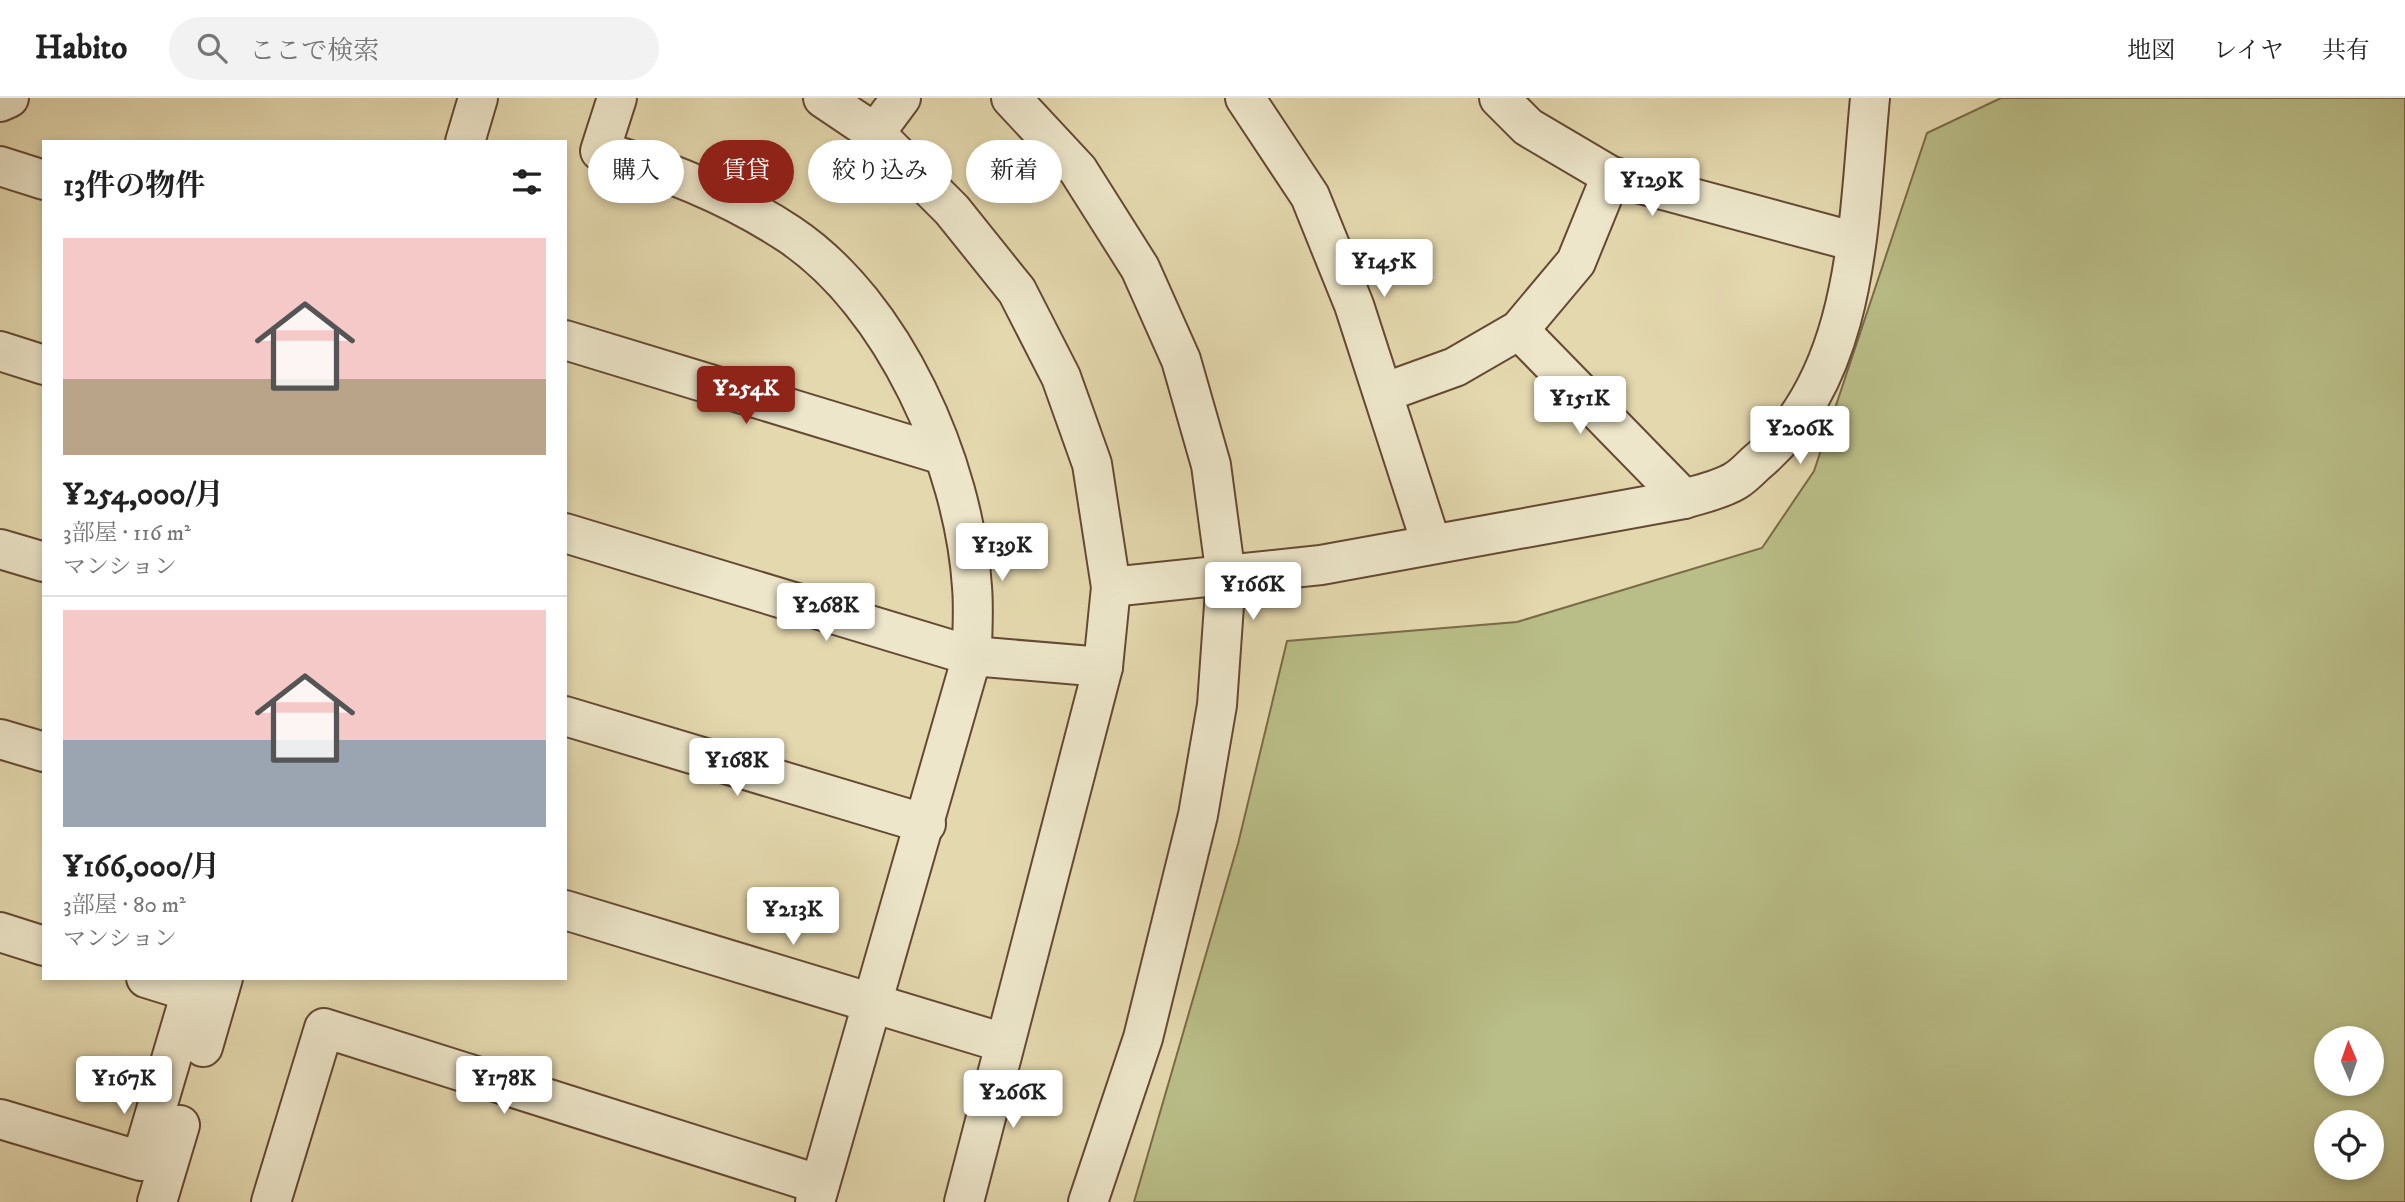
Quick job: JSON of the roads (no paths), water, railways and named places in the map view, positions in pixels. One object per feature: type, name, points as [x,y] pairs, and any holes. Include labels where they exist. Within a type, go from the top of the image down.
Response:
[{"type":"street","points":[[0,102],[9,98]]},
{"type":"street","points":[[466,140],[478,98]]},
{"type":"street","points":[[271,1202],[324,1028],[817,1193],[871,1002],[926,824],[972,656],[972,586],[962,519],[943,454],[908,372],[878,323],[833,273],[791,236],[739,203],[664,169],[600,150],[617,98]]},
{"type":"street","points":[[823,98],[875,133],[952,210],[1017,291],[1061,377],[1092,464],[1111,587],[1103,667],[964,1202]]},
{"type":"street","points":[[875,133],[901,98]]},
{"type":"street","points":[[1011,98],[1078,170],[1140,268],[1181,360],[1211,465],[1227,576],[1217,705],[1198,815],[1143,1038],[1088,1202]]},
{"type":"street","points":[[1245,98],[1310,197],[1354,305],[1431,543]]},
{"type":"street","points":[[1499,98],[1528,127],[1611,176],[1856,242]]},
{"type":"street","points":[[1111,587],[1321,565],[1685,499],[1735,481],[1782,443],[1823,372],[1843,316],[1856,242],[1870,98]]},
{"type":"street","points":[[0,166],[42,179]]},
{"type":"street","points":[[1383,393],[1455,366],[1519,330],[1576,262],[1611,176]]},
{"type":"street","points":[[1519,330],[1685,499]]},
{"type":"street","points":[[567,341],[943,454]]},
{"type":"street","points":[[0,351],[42,364]]},
{"type":"street","points":[[567,534],[972,656],[1103,667]]},
{"type":"street","points":[[0,549],[42,561]]},
{"type":"street","points":[[567,717],[926,824]]},
{"type":"street","points":[[0,739],[42,751]]},
{"type":"street","points":[[567,910],[1004,1043]]},
{"type":"street","points":[[0,932],[42,945]]},
{"type":"street","points":[[0,1119],[142,1161],[191,992],[152,980]]},
{"type":"street","points":[[157,1202],[222,980]]}]
